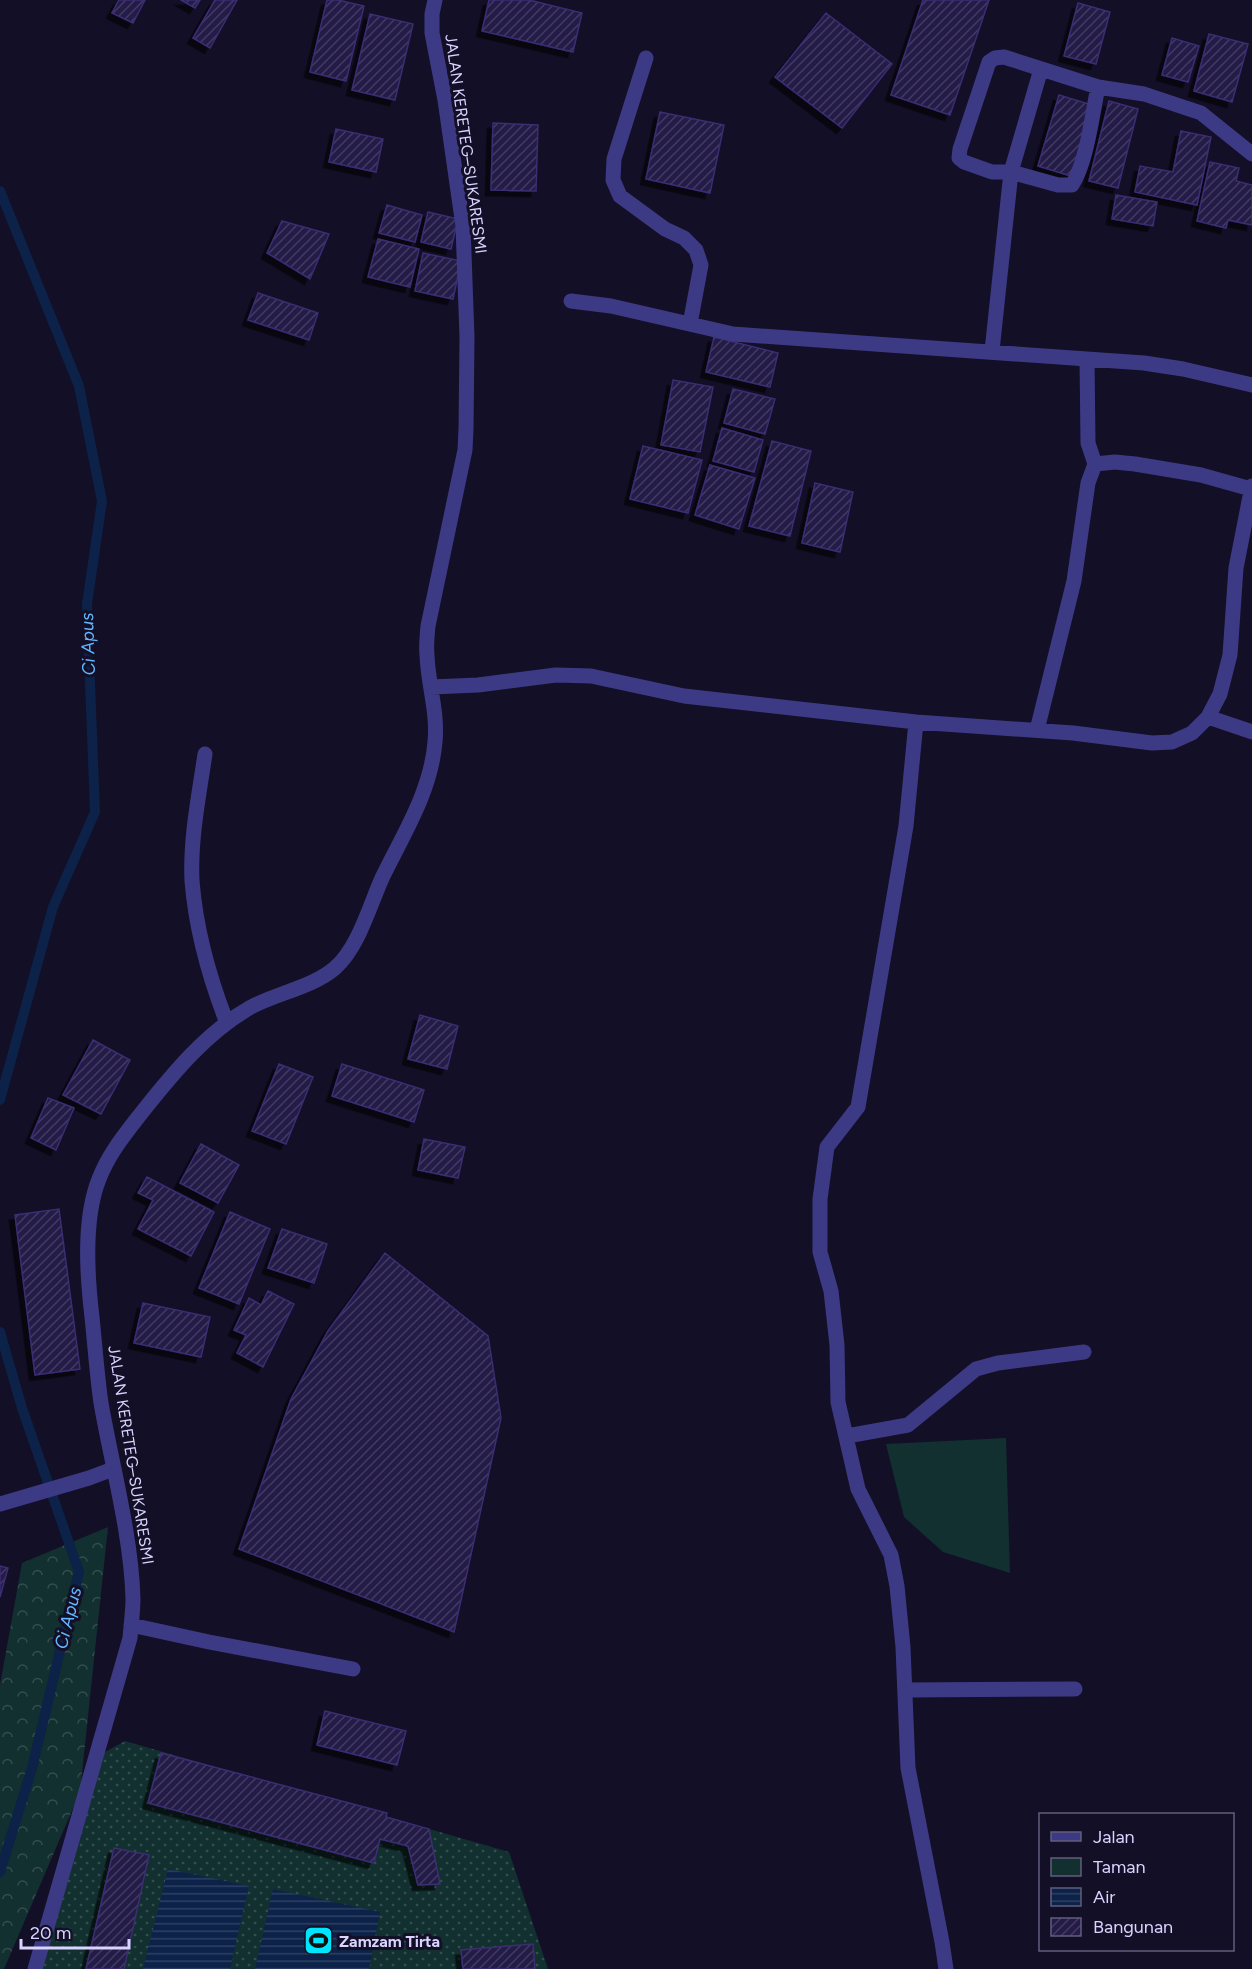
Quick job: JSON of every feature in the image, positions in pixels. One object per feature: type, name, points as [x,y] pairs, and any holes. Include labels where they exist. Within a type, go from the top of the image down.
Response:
[{"type":"street","name":"JALAN KERETEG–SUKARESMI","points":[[35,1969],[130,1638],[133,1594],[130,1562],[101,1400],[88,1285],[91,1207],[98,1180],[112,1150],[170,1077],[198,1048],[227,1023],[267,999],[310,983],[326,974],[336,967],[346,955],[413,817],[429,776],[436,741],[436,715],[427,656],[428,626],[465,450],[467,406],[463,226],[445,100],[432,33],[435,0]]},
{"type":"street","points":[[1098,87],[1082,160],[1077,178],[1072,185],[1058,185],[1011,172],[992,172],[959,158],[989,62],[995,58],[1004,57],[1098,87],[1144,94],[1201,113],[1252,154]]},
{"type":"street","points":[[646,58],[614,159],[614,180],[620,196],[665,229],[684,238],[696,250],[701,264],[690,324]]},
{"type":"street","points":[[992,351],[1011,172],[1041,69]]},
{"type":"street","points":[[571,301],[611,306],[733,334],[1088,359],[1183,369],[1252,385]]},
{"type":"street","points":[[1037,730],[1074,581],[1088,483],[1095,464],[1088,443],[1088,359]]},
{"type":"street","points":[[431,687],[478,685],[556,675],[591,676],[684,696],[916,723],[1037,730],[1152,743],[1172,742],[1192,733],[1208,717],[1220,694],[1230,655],[1236,568],[1251,487],[1201,474],[1136,464],[1115,462],[1095,464]]},
{"type":"street","points":[[1208,717],[1252,732]]},
{"type":"street","points":[[916,723],[906,826],[858,1107],[827,1147],[819,1199],[820,1252],[831,1292],[837,1345],[838,1402],[858,1489],[891,1555],[897,1586],[908,1768],[946,1969]]},
{"type":"street","points":[[205,754],[195,823],[192,880],[200,938],[216,995],[227,1023]]},
{"type":"street","points":[[847,1436],[908,1425],[976,1369],[998,1363],[1084,1352]]},
{"type":"street","points":[[0,1504],[113,1469]]},
{"type":"street","points":[[131,1625],[353,1669]]},
{"type":"street","points":[[905,1690],[1075,1689]]},
{"type":"green space","points":[[1006,1438],[1010,1573],[943,1552],[904,1517],[886,1444]]},
{"type":"green space","points":[[108,1527],[80,1792],[4,1969],[0,1969],[0,1685],[22,1563]]},
{"type":"green space","points":[[125,1741],[509,1852],[548,1969],[34,1969],[94,1758]]},
{"type":"water","points":[[168,1869],[249,1886],[230,1969],[143,1969]]},
{"type":"water","name":"Zamzam Tirta","points":[[273,1889],[380,1912],[369,1969],[255,1969]]},
{"type":"building","points":[[119,0],[145,0],[133,23],[112,13]]},
{"type":"building","points":[[181,0],[200,0],[195,8]]},
{"type":"building","points":[[215,0],[237,0],[210,48],[193,38]]},
{"type":"building","points":[[327,0],[364,6],[346,81],[310,72]]},
{"type":"building","points":[[489,0],[529,0],[582,13],[573,52],[482,31]]},
{"type":"building","points":[[923,0],[989,0],[950,115],[891,95]]},
{"type":"building","points":[[1078,3],[1110,12],[1096,64],[1064,56]]},
{"type":"building","points":[[826,13],[892,64],[842,128],[775,77]]},
{"type":"building","points":[[370,14],[413,24],[395,100],[352,90]]},
{"type":"building","points":[[1209,34],[1248,44],[1232,102],[1194,91]]},
{"type":"building","points":[[1172,38],[1199,46],[1188,82],[1162,75]]},
{"type":"building","points":[[1059,95],[1092,105],[1071,176],[1038,166]]},
{"type":"building","points":[[1109,101],[1138,109],[1118,188],[1089,181]]},
{"type":"building","points":[[660,112],[724,125],[710,193],[646,179]]},
{"type":"building","points":[[493,123],[538,125],[536,191],[491,190]]},
{"type":"building","points":[[336,129],[383,139],[376,172],[329,162]]},
{"type":"building","points":[[1181,131],[1211,137],[1197,205],[1135,192],[1140,166],[1173,172]]},
{"type":"building","points":[[1210,162],[1239,168],[1236,181],[1252,185],[1252,225],[1228,220],[1226,228],[1197,221]]},
{"type":"building","points":[[1116,195],[1157,202],[1153,226],[1112,219]]},
{"type":"building","points":[[387,205],[422,215],[415,242],[379,233]]},
{"type":"building","points":[[428,212],[458,219],[451,249],[421,242]]},
{"type":"building","points":[[282,221],[329,234],[310,279],[267,253]]},
{"type":"building","points":[[378,239],[419,249],[410,287],[368,277]]},
{"type":"building","points":[[423,253],[461,261],[453,299],[415,291]]},
{"type":"building","points":[[258,293],[318,313],[309,340],[248,320]]},
{"type":"building","points":[[714,337],[778,353],[770,387],[706,372]]},
{"type":"building","points":[[673,380],[713,387],[700,452],[661,445]]},
{"type":"building","points":[[733,389],[775,399],[765,434],[724,423]]},
{"type":"building","points":[[722,428],[763,440],[754,472],[713,461]]},
{"type":"building","points":[[772,441],[811,451],[790,536],[749,526]]},
{"type":"building","points":[[643,446],[702,460],[688,513],[630,499]]},
{"type":"building","points":[[710,465],[755,478],[739,529],[695,515]]},
{"type":"building","points":[[815,483],[853,492],[840,552],[802,543]]},
{"type":"building","points":[[420,1015],[458,1026],[447,1069],[408,1059]]},
{"type":"building","points":[[93,1040],[130,1060],[101,1114],[63,1095]]},
{"type":"building","points":[[279,1064],[313,1077],[286,1144],[252,1131]]},
{"type":"building","points":[[342,1064],[424,1090],[414,1122],[332,1096]]},
{"type":"building","points":[[48,1098],[74,1108],[56,1150],[31,1138]]},
{"type":"building","points":[[424,1139],[465,1147],[458,1178],[418,1170]]},
{"type":"building","points":[[201,1144],[239,1165],[218,1203],[180,1183]]},
{"type":"building","points":[[147,1177],[214,1212],[191,1256],[138,1229],[153,1200],[138,1193]]},
{"type":"building","points":[[59,1209],[80,1369],[35,1375],[15,1215]]},
{"type":"building","points":[[230,1212],[270,1229],[239,1304],[199,1288]]},
{"type":"building","points":[[282,1229],[327,1244],[314,1283],[268,1268]]},
{"type":"building","points":[[385,1253],[488,1336],[501,1418],[454,1632],[239,1549],[291,1399],[328,1331]]},
{"type":"building","points":[[268,1291],[294,1304],[263,1367],[237,1353],[246,1335],[234,1330],[249,1298],[261,1305]]},
{"type":"building","points":[[143,1303],[210,1317],[201,1357],[134,1343]]},
{"type":"building","points":[[0,1566],[8,1568],[0,1597]]},
{"type":"building","points":[[325,1711],[406,1731],[397,1765],[317,1745]]},
{"type":"building","points":[[161,1753],[387,1813],[386,1817],[429,1829],[440,1884],[418,1885],[408,1846],[380,1839],[374,1863],[148,1803]]},
{"type":"building","points":[[114,1848],[149,1855],[124,1969],[86,1969]]},
{"type":"building","points":[[533,1944],[535,1969],[463,1969],[461,1950]]},
{"type":"waterway","name":"Ci Apus","points":[[0,191],[79,386],[102,501],[87,604],[95,812],[53,907],[0,1100]]},
{"type":"waterway","name":"Ci Apus","points":[[0,1332],[22,1408],[79,1572],[32,1768],[0,1872]]},
{"type":"place","name":"Zamzam Tirta","points":[[318,1941]]}]
